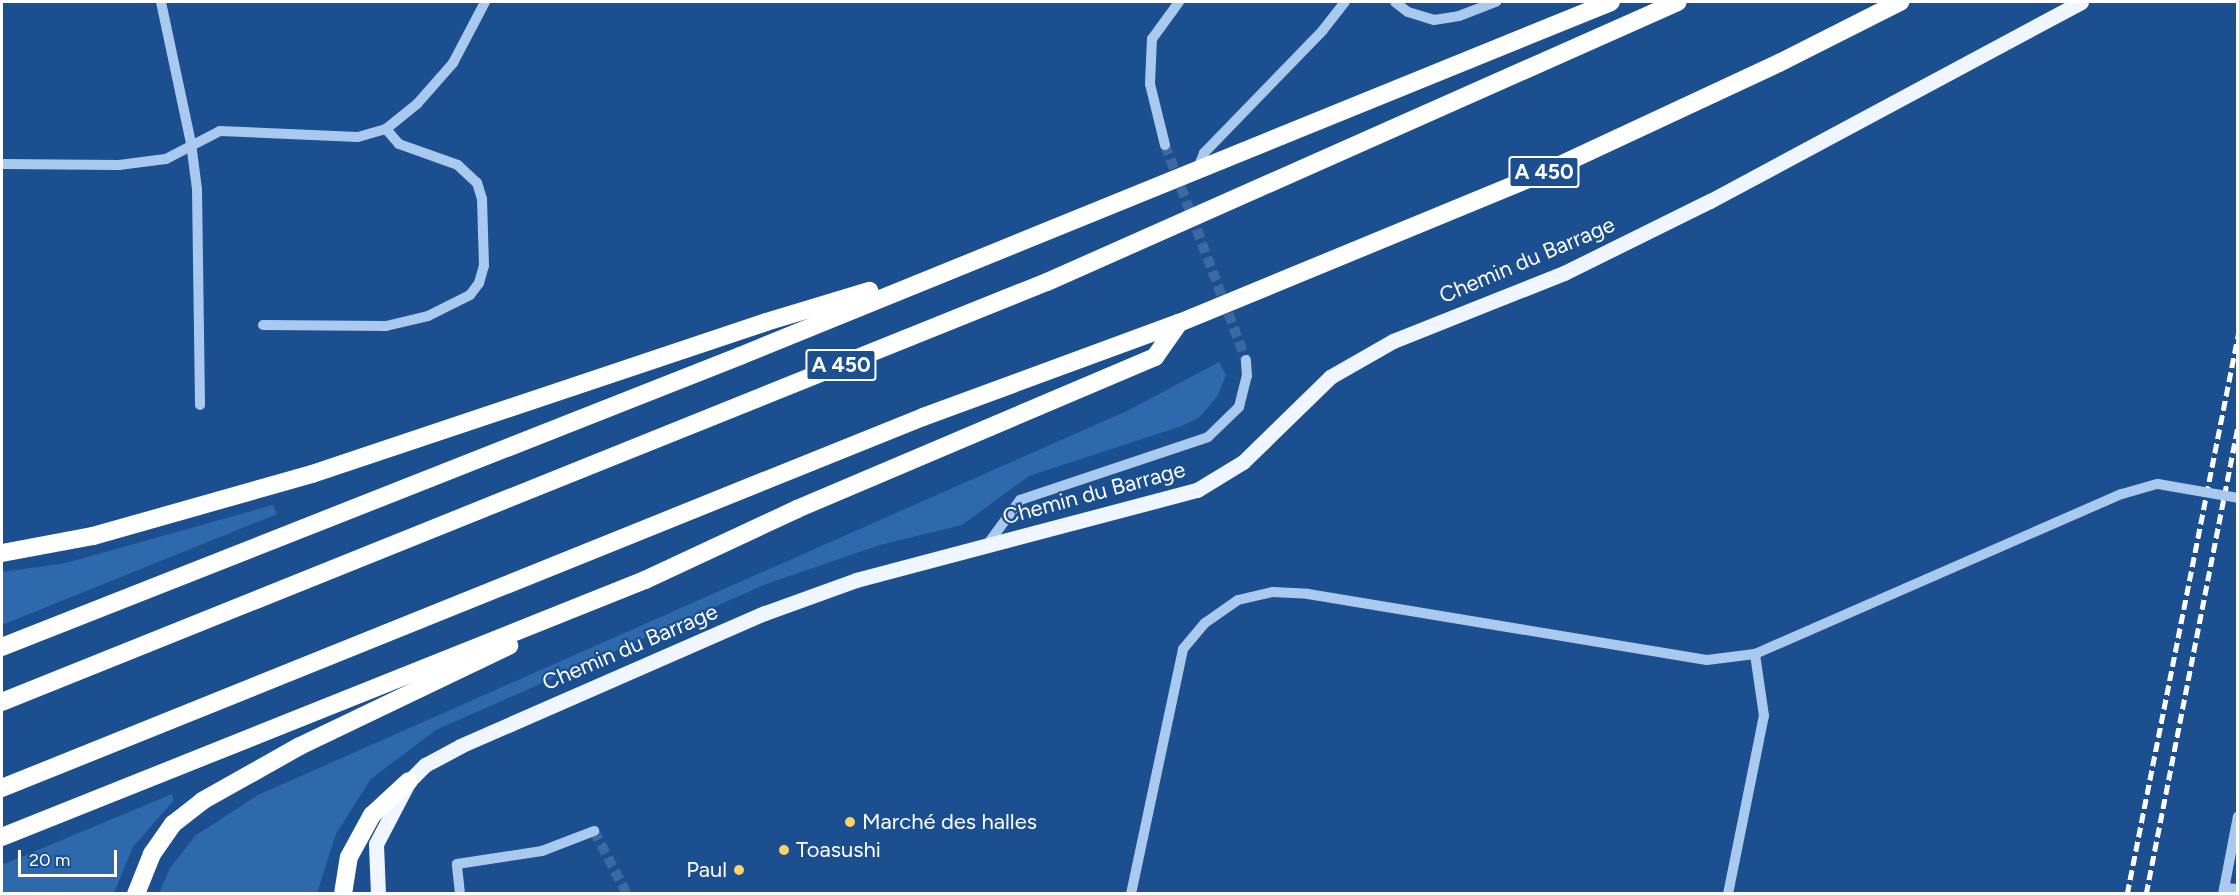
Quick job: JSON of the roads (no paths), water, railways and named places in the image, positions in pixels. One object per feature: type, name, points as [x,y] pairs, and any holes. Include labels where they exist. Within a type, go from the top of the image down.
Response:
[{"type":"highway","points":[[2,647],[740,356],[1198,168],[1377,100],[1611,2]]},
{"type":"highway","name":"A 450","points":[[2,788],[912,421],[1179,323],[1543,173],[1779,63],[1900,2]]},
{"type":"highway","name":"A 450","points":[[2,702],[1047,282],[1671,3]]},
{"type":"highway","points":[[2,553],[93,536],[312,474],[766,321],[966,263]]},
{"type":"highway","points":[[136,894],[152,854],[173,824],[202,801],[300,746],[797,509],[1155,357],[1179,323]]},
{"type":"highway","points":[[2,837],[645,580]]},
{"type":"highway","points":[[343,894],[349,857],[372,815],[409,781]]},
{"type":"main road","name":"Chemin du Barrage","points":[[378,894],[376,844],[409,781],[425,765],[460,746],[765,613],[856,580],[1197,490],[1243,462],[1330,377],[1393,341],[1564,273],[1689,212],[1857,125],[2081,2]]},
{"type":"street","points":[[161,2],[191,143],[196,189],[200,405]]},
{"type":"street","points":[[2,164],[119,165],[166,159],[191,143],[220,130],[358,137],[386,129],[417,104],[453,63],[485,2]]},
{"type":"street","points":[[1166,145],[1150,84],[1152,39],[1179,2]]},
{"type":"street","points":[[1198,168],[1204,153],[1323,30],[1345,2]]},
{"type":"street","points":[[1395,2],[1408,12],[1434,20],[1459,16],[1496,2]]},
{"type":"street","points":[[263,325],[386,326],[428,316],[470,295],[479,283],[484,266],[482,199],[477,183],[458,165],[399,144],[386,129]]},
{"type":"street","points":[[987,545],[1020,500],[1208,437],[1239,407],[1247,376],[1246,360]]},
{"type":"street","points":[[1131,894],[1183,649],[1205,623],[1238,600],[1273,592],[1308,594],[1707,660],[1755,654],[2122,494],[2158,484],[2238,498]]},
{"type":"street","points":[[1728,894],[1764,716],[1755,654]]},
{"type":"street","points":[[2238,816],[2224,891],[2238,889]]},
{"type":"street","points":[[460,894],[457,864],[542,851],[594,831]]},
{"type":"tunnel","points":[[1165,145],[1246,360]]},
{"type":"tunnel","points":[[594,831],[627,894]]},
{"type":"railway","points":[[2127,894],[2238,335]]},
{"type":"railway","points":[[2146,894],[2238,423]]},
{"type":"place","name":"Marché des halles","points":[[850,822]]},
{"type":"place","name":"Toasushi","points":[[784,850]]},
{"type":"place","name":"Paul","points":[[739,870]]}]
